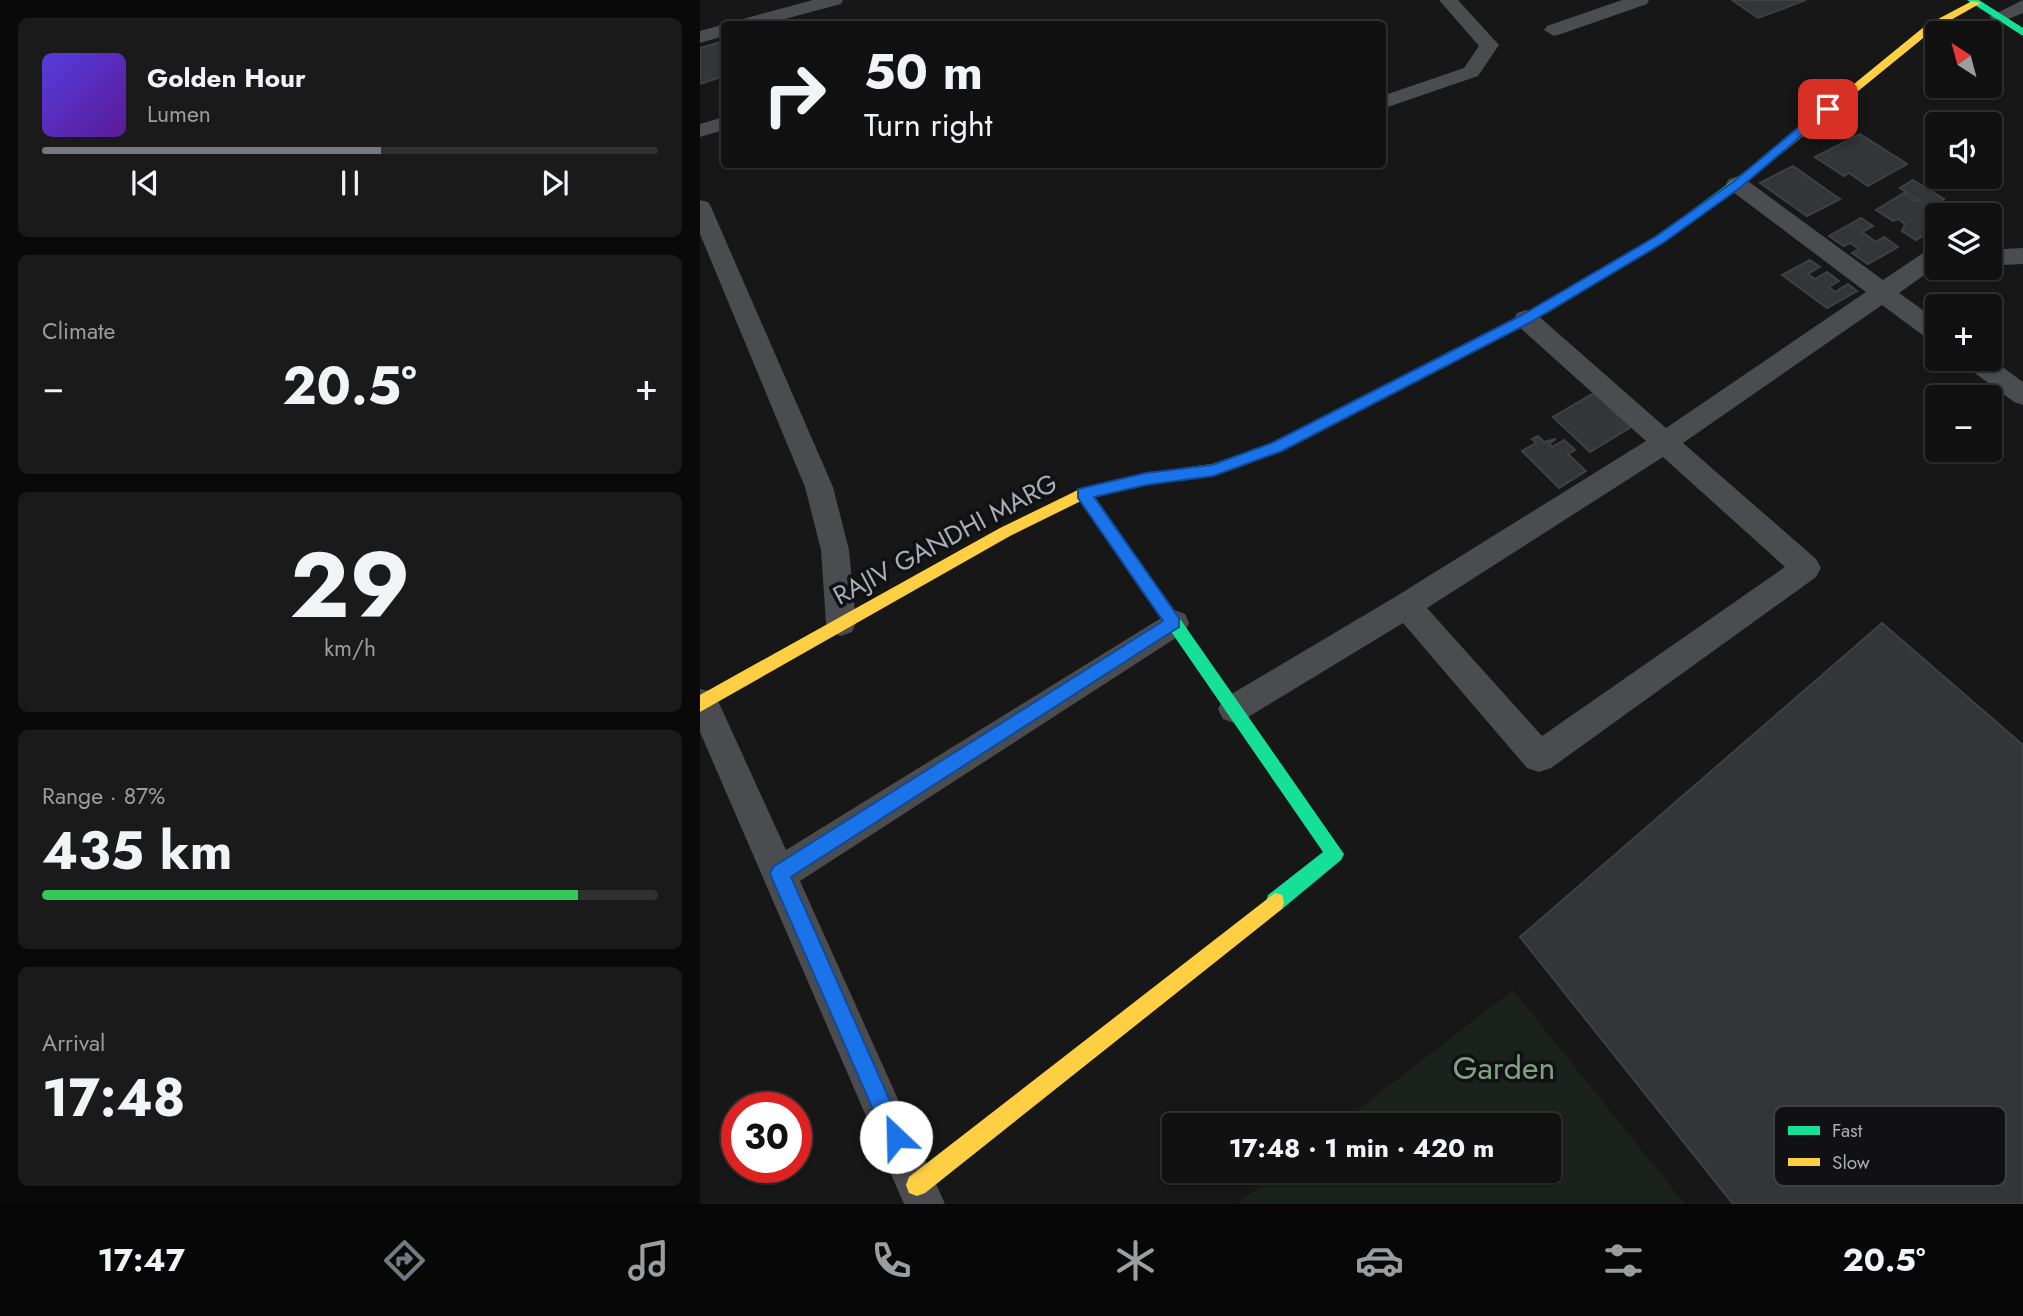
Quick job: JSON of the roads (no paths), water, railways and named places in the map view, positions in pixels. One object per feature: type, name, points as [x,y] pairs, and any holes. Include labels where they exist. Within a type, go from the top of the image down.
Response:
[{"type":"main road","points":[[1974,1],[2023,33]]},
{"type":"main road","name":"RAJIV GANDHI MARG","points":[[702,703],[1005,532],[1084,494],[1146,479],[1213,470],[1277,447],[1526,319],[1659,240],[1737,184],[1929,28],[1974,1]]},
{"type":"main road","points":[[921,1194],[1335,854],[1084,494]]},
{"type":"street","points":[[757,21],[834,0]]},
{"type":"street","points":[[1386,102],[1471,72],[1489,45],[1448,0]]},
{"type":"street","points":[[1554,30],[1640,0]]},
{"type":"street","points":[[1999,17],[2023,6]]},
{"type":"street","points":[[700,37],[721,31]]},
{"type":"street","points":[[700,131],[721,124]]},
{"type":"street","points":[[1737,184],[1925,324]]},
{"type":"street","points":[[700,207],[707,240],[818,488],[835,550],[841,623]]},
{"type":"street","points":[[2002,257],[2023,256]]},
{"type":"street","points":[[1234,709],[1406,606],[1665,442],[1925,263]]},
{"type":"street","points":[[1406,606],[1539,757],[1806,568],[1526,319]]},
{"type":"street","points":[[1990,371],[2023,395]]},
{"type":"street","points":[[780,874],[1174,622]]},
{"type":"street","points":[[702,703],[921,1194]]},
{"type":"park label","name":"Garden","points":[[1504,1068]]}]
